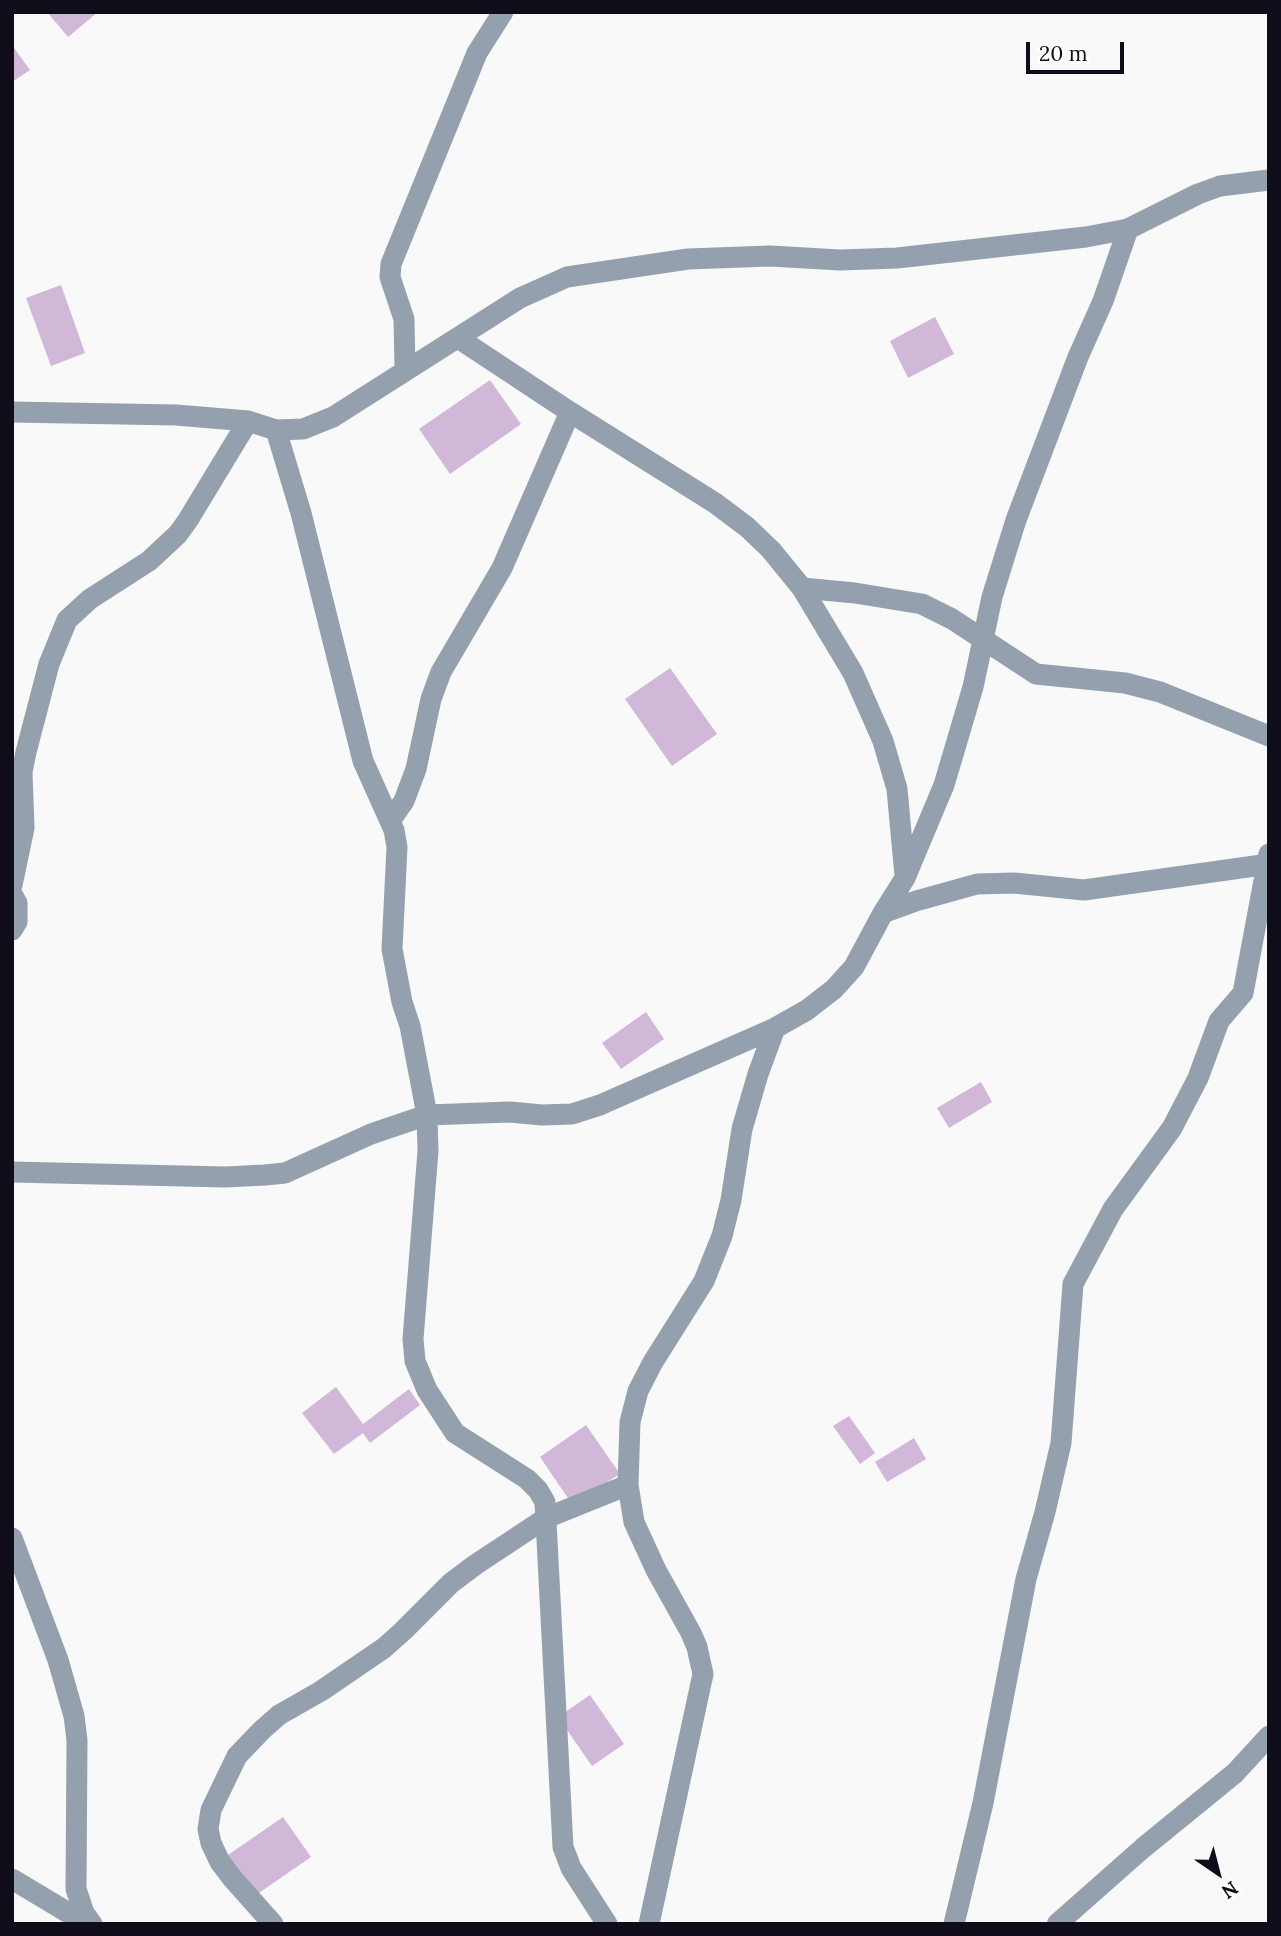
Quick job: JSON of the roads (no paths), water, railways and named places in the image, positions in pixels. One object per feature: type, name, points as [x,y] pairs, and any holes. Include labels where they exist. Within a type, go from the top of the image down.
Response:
[{"type":"street","points":[[405,370],[404,319],[390,277],[391,264],[477,53],[503,12]]},
{"type":"street","points":[[12,412],[176,415],[248,421],[276,429],[303,429],[332,417],[520,298],[567,277],[688,259],[771,256],[840,260],[897,258],[1037,244],[1128,229],[1220,186],[1269,180]]},
{"type":"street","points":[[12,1172],[225,1177],[285,1173],[371,1134],[427,1115],[510,1112],[572,1114],[600,1105],[775,1028],[834,989],[854,967],[905,878],[944,785],[973,687],[992,597],[1016,520],[1128,229]]},
{"type":"street","points":[[458,338],[715,503],[747,527],[771,550],[802,588],[853,673],[883,741],[897,789],[905,878]]},
{"type":"street","points":[[390,821],[404,801],[416,769],[431,699],[441,673],[502,568],[570,412]]},
{"type":"street","points":[[12,885],[24,828],[22,772],[26,752],[49,664],[67,620],[90,599],[149,561],[178,534],[248,421]]},
{"type":"street","points":[[276,429],[301,513],[363,761],[390,821],[397,847],[392,949],[427,1115],[428,1151],[413,1339],[415,1361],[427,1390],[455,1433],[527,1479],[545,1502],[563,1847],[571,1868],[607,1924]]},
{"type":"street","points":[[802,588],[922,604],[1036,674],[1125,683],[1160,692],[1269,736]]},
{"type":"street","points":[[883,913],[977,884],[1014,883],[1084,890],[1268,860],[1243,993],[1219,1021],[1198,1078],[1172,1128],[1113,1209],[1073,1284],[1061,1443],[1026,1579],[985,1790],[954,1924]]},
{"type":"street","points":[[12,894],[17,903],[18,922],[12,930]]},
{"type":"street","points":[[649,1924],[703,1674],[694,1640],[634,1522],[628,1485],[630,1422],[638,1391],[704,1281],[722,1236],[732,1200],[742,1129],[758,1073],[775,1028]]},
{"type":"street","points":[[273,1924],[220,1861],[211,1843],[208,1829],[211,1810],[237,1756],[279,1715],[321,1691],[384,1648],[451,1583],[546,1518],[628,1485]]},
{"type":"street","points":[[12,1538],[58,1660],[74,1716],[77,1740],[76,1889],[89,1924]]},
{"type":"street","points":[[1057,1924],[1143,1847],[1236,1773],[1269,1736]]},
{"type":"street","points":[[12,1879],[89,1924]]}]
